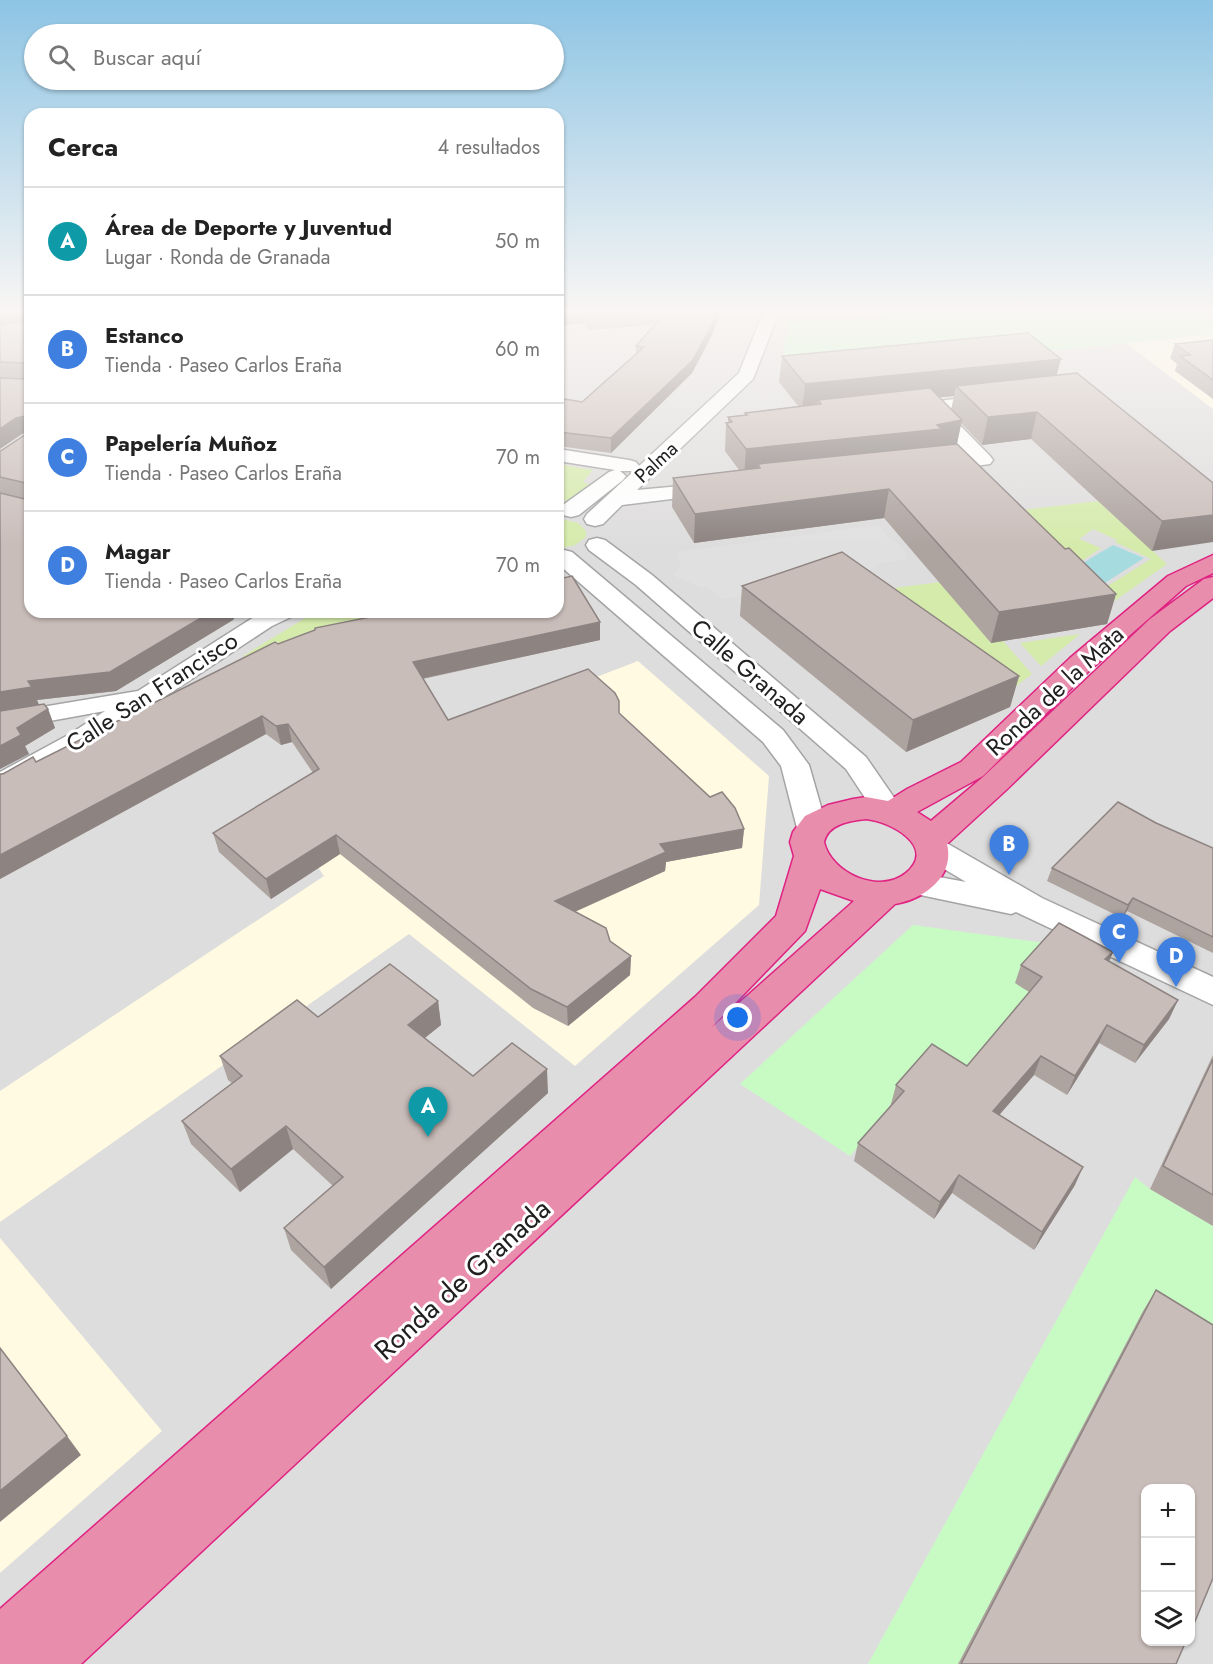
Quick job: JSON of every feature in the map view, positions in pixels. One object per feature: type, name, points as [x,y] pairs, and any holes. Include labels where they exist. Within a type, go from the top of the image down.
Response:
[{"type":"highway","name":"Ronda de la Mata","points":[[891,813],[918,795],[972,770],[1080,664],[1177,581],[1213,563]]},
{"type":"highway","name":"Ronda de la Mata","points":[[930,844],[1160,626],[1213,585]]},
{"type":"highway","points":[[866,808],[891,813],[920,829],[930,844],[933,862],[928,874],[901,889],[861,891],[839,884],[821,872],[811,842],[825,816],[844,809],[866,808]]},
{"type":"highway","name":"Ronda de Granada","points":[[0,1646],[708,1008],[792,922],[806,879],[811,842]]},
{"type":"highway","name":"Ronda de Granada","points":[[39,1664],[901,889]]},
{"type":"street","name":"Palma","points":[[564,509],[629,466],[704,391]]},
{"type":"street","name":"Palma","points":[[595,519],[731,391]]},
{"type":"street","points":[[909,409],[1009,398]]},
{"type":"street","points":[[915,468],[983,459],[932,407]]},
{"type":"street","points":[[690,431],[713,428]]},
{"type":"street","points":[[564,455],[629,466]]},
{"type":"street","points":[[616,499],[731,488]]},
{"type":"street","points":[[564,509],[595,519],[603,527],[602,538],[597,545],[578,555],[564,557]]},
{"type":"street","name":"Calle Granada","points":[[597,545],[644,580],[856,763],[891,813]]},
{"type":"street","name":"Calle Granada","points":[[564,560],[773,736],[795,765],[811,842]]},
{"type":"street","name":"Calle San Francisco","points":[[0,784],[80,740],[266,618]]},
{"type":"street","points":[[0,722],[147,696]]},
{"type":"street","points":[[930,844],[1031,906],[1213,992]]},
{"type":"street","points":[[901,889],[1031,906]]},
{"type":"shaded area","points":[[0,391],[24,391],[24,618],[564,618],[564,391],[1213,391],[1213,1664],[0,1664]]},
{"type":"shaded area","points":[[1189,391],[1213,391],[1213,409]]},
{"type":"shaded area","points":[[878,525],[887,537],[893,539],[908,555],[906,559],[880,563],[861,576],[721,599],[706,586],[702,588],[673,575],[681,565],[677,552]]},
{"type":"shaded area","points":[[638,661],[769,776],[759,905],[575,1066],[409,934],[0,1222],[0,1091],[324,876],[283,818],[363,767]]},
{"type":"shaded area","points":[[0,1238],[162,1431],[0,1573]]},
{"type":"green space","points":[[564,465],[593,470],[583,482],[589,484],[570,500],[564,500]]},
{"type":"green space","points":[[1098,501],[1167,564],[1113,602],[1088,606],[1079,597],[1075,597],[1065,587],[1068,586],[1050,572],[1057,565],[1005,512]],"holes":[[[1093,529],[1117,540],[1115,542],[1151,559],[1101,590],[1064,573],[1101,548],[1079,539]]]},
{"type":"green space","points":[[564,520],[578,523],[586,531],[586,537],[575,545],[564,548]]},
{"type":"green space","points":[[940,582],[1003,641],[1032,674],[1007,693],[908,606],[895,588]]},
{"type":"green space","points":[[305,618],[464,618],[250,675],[243,656]]},
{"type":"green space","points":[[1080,634],[1041,666],[1020,643]]},
{"type":"green space","points":[[913,925],[1045,943],[1057,1008],[977,1093],[927,1063],[889,1105],[892,1109],[850,1156],[740,1084]]},
{"type":"green space","points":[[1135,1177],[1150,1189],[1213,1226],[1213,1355],[958,1664],[868,1664]]},
{"type":"water","points":[[1113,545],[1144,558],[1100,586],[1068,572]]},
{"type":"building","points":[[0,391],[24,391],[24,416],[16,418],[0,429]]},
{"type":"building","points":[[595,391],[661,391],[611,438],[564,433],[564,399],[582,402]]},
{"type":"building","points":[[905,391],[933,391],[962,420],[937,425],[942,429],[746,449],[726,423],[732,422],[728,417],[821,404],[818,400]]},
{"type":"building","points":[[961,391],[1099,391],[1213,483],[1213,515],[1162,521],[1037,412],[988,417]]},
{"type":"building","points":[[24,435],[24,483],[0,477],[0,451]]},
{"type":"building","points":[[957,444],[1065,549],[1069,548],[1116,594],[999,612],[889,489],[695,514],[673,478],[760,468],[758,464]]},
{"type":"building","points":[[0,493],[24,499],[24,618],[201,618],[110,672],[28,681],[32,687],[0,692]]},
{"type":"building","points":[[842,552],[1019,676],[913,720],[742,586]]},
{"type":"building","points":[[572,576],[600,622],[413,662],[448,720],[588,669],[615,693],[619,701],[619,713],[710,797],[722,792],[735,808],[744,829],[660,844],[666,852],[555,901],[606,928],[610,941],[631,956],[567,1007],[531,989],[336,835],[266,879],[213,833],[319,769],[288,724],[276,726],[262,716],[0,855],[0,774],[33,757],[36,762],[275,642],[278,644],[315,630],[315,628],[365,618],[564,618],[564,578]]},
{"type":"building","points":[[44,704],[48,709],[17,728],[21,735],[0,746],[0,711]]},
{"type":"building","points":[[1118,802],[1156,823],[1213,848],[1213,937],[1133,898],[1128,905],[1052,868]]},
{"type":"building","points":[[1059,923],[1113,952],[1105,959],[1178,1000],[1144,1045],[1107,1025],[1075,1076],[1041,1056],[993,1111],[1083,1167],[1042,1232],[959,1175],[940,1202],[858,1143],[904,1091],[896,1085],[932,1044],[967,1066],[1042,977],[1021,965]]},
{"type":"building","points":[[390,964],[438,1001],[408,1025],[473,1076],[512,1043],[547,1069],[324,1267],[284,1228],[343,1177],[286,1126],[231,1169],[182,1121],[242,1076],[220,1056],[297,1000],[318,1017]]},
{"type":"building","points":[[1213,1059],[1213,1195],[1163,1166]]},
{"type":"building","points":[[1156,1290],[1213,1325],[1213,1578],[1195,1621],[1195,1484],[1141,1484],[1141,1646],[1184,1646],[1176,1664],[961,1664]]},
{"type":"building","points":[[0,1348],[67,1436],[0,1491]]},
{"type":"place","name":"Estanco","points":[[1009,875]]},
{"type":"place","name":"Papelería Muñoz","points":[[1119,963]]},
{"type":"place","name":"Magar","points":[[1176,987]]},
{"type":"place","name":"Área de Deporte y Juventud","points":[[428,1137]]}]
